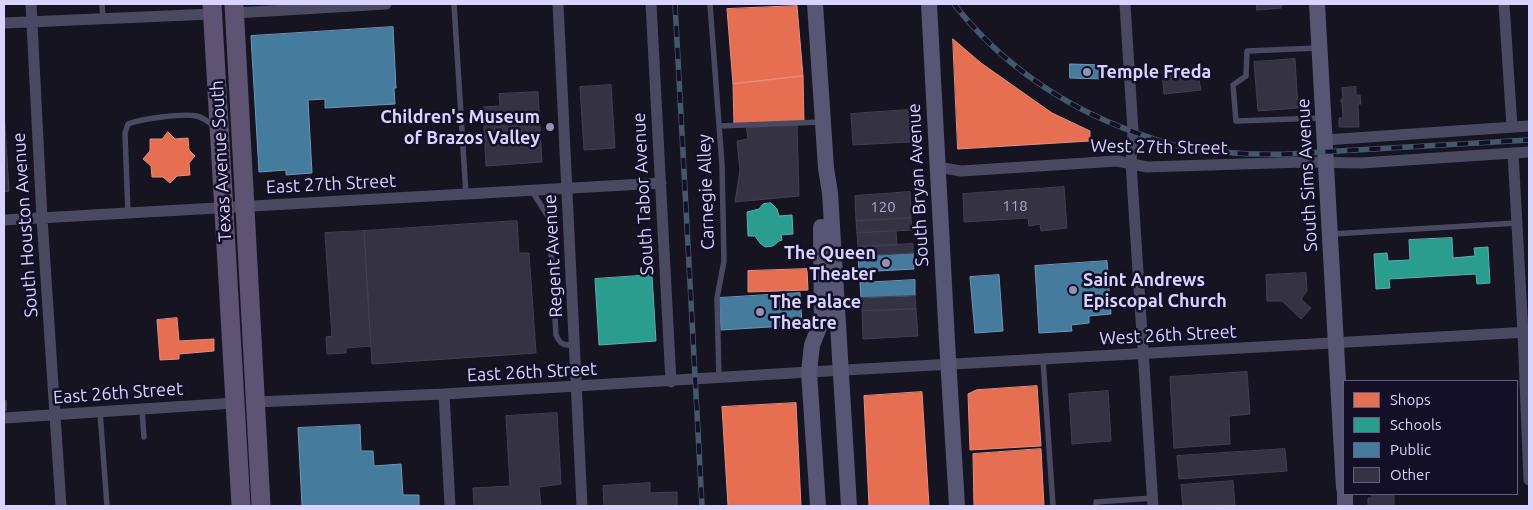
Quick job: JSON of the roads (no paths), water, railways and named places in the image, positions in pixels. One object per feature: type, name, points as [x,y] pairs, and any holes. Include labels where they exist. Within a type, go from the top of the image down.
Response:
[{"type":"main road","name":"Texas Avenue South","points":[[212,9],[241,506]]},
{"type":"main road","name":"Texas Avenue South","points":[[234,9],[261,506]]},
{"type":"street","name":"South Houston Avenue","points":[[30,4],[61,506]]},
{"type":"street","points":[[234,9],[386,4]]},
{"type":"street","name":"Regent Avenue","points":[[558,4],[582,506]]},
{"type":"street","name":"South Tabor Avenue","points":[[651,4],[671,382]]},
{"type":"street","points":[[815,4],[826,168],[830,193],[848,506]]},
{"type":"street","name":"South Bryan Avenue","points":[[929,4],[957,506]]},
{"type":"street","points":[[1125,4],[1133,131],[1131,163],[1153,502]]},
{"type":"street","name":"South Sims Avenue","points":[[1317,4],[1343,467]]},
{"type":"street","points":[[1504,4],[1512,127]]},
{"type":"street","points":[[4,23],[103,20],[212,9]]},
{"type":"street","points":[[1325,140],[1529,126]]},
{"type":"street","name":"West 27th Street","points":[[938,167],[961,171],[1117,161],[1147,167],[1326,162],[1361,163],[1529,152]]},
{"type":"street","points":[[1512,153],[1526,332],[1529,480]]},
{"type":"street","points":[[818,506],[809,372],[812,345],[822,320],[821,191],[826,168]]},
{"type":"street","name":"East 27th Street","points":[[4,220],[661,183]]},
{"type":"street","name":"West 26th Street","points":[[809,372],[1526,332]]},
{"type":"street","name":"East 26th Street","points":[[256,402],[671,382],[809,372]]},
{"type":"street","points":[[444,394],[450,506]]},
{"type":"street","name":"East 26th Street","points":[[4,418],[235,403]]},
{"type":"lane","points":[[102,4],[103,20]]},
{"type":"lane","points":[[454,4],[466,195]]},
{"type":"lane","name":"Carnegie Alley","points":[[710,4],[722,165],[724,261],[717,298],[719,378]]},
{"type":"lane","points":[[1320,48],[1246,51],[1246,76],[1232,85],[1236,121],[1324,118]]},
{"type":"lane","points":[[128,214],[124,133],[128,124],[145,119],[196,116],[207,120],[220,131]]},
{"type":"lane","points":[[719,126],[823,122]]},
{"type":"lane","points":[[532,191],[549,218],[556,335],[563,345],[574,345]]},
{"type":"lane","points":[[1330,234],[1517,224]]},
{"type":"lane","points":[[1043,360],[1053,506]]},
{"type":"lane","points":[[4,402],[4,408]]},
{"type":"lane","points":[[142,410],[144,437]]},
{"type":"lane","points":[[100,412],[107,506]]},
{"type":"lane","points":[[1096,506],[1096,502],[1153,502]]},
{"type":"railway","points":[[675,4],[702,506]]},
{"type":"railway","points":[[954,4],[972,25],[1013,64],[1058,96],[1108,122],[1172,145],[1219,152],[1287,154],[1529,140]]},
{"type":"place","name":"Temple Freda","points":[[1087,72]]},
{"type":"place","name":"Children's Museum of Brazos Valley","points":[[550,127]]},
{"type":"place","name":"The Queen Theater","points":[[886,263]]},
{"type":"place","name":"Saint Andrews Episcopal Church","points":[[1073,290]]},
{"type":"place","name":"The Palace Theatre","points":[[760,312]]}]
